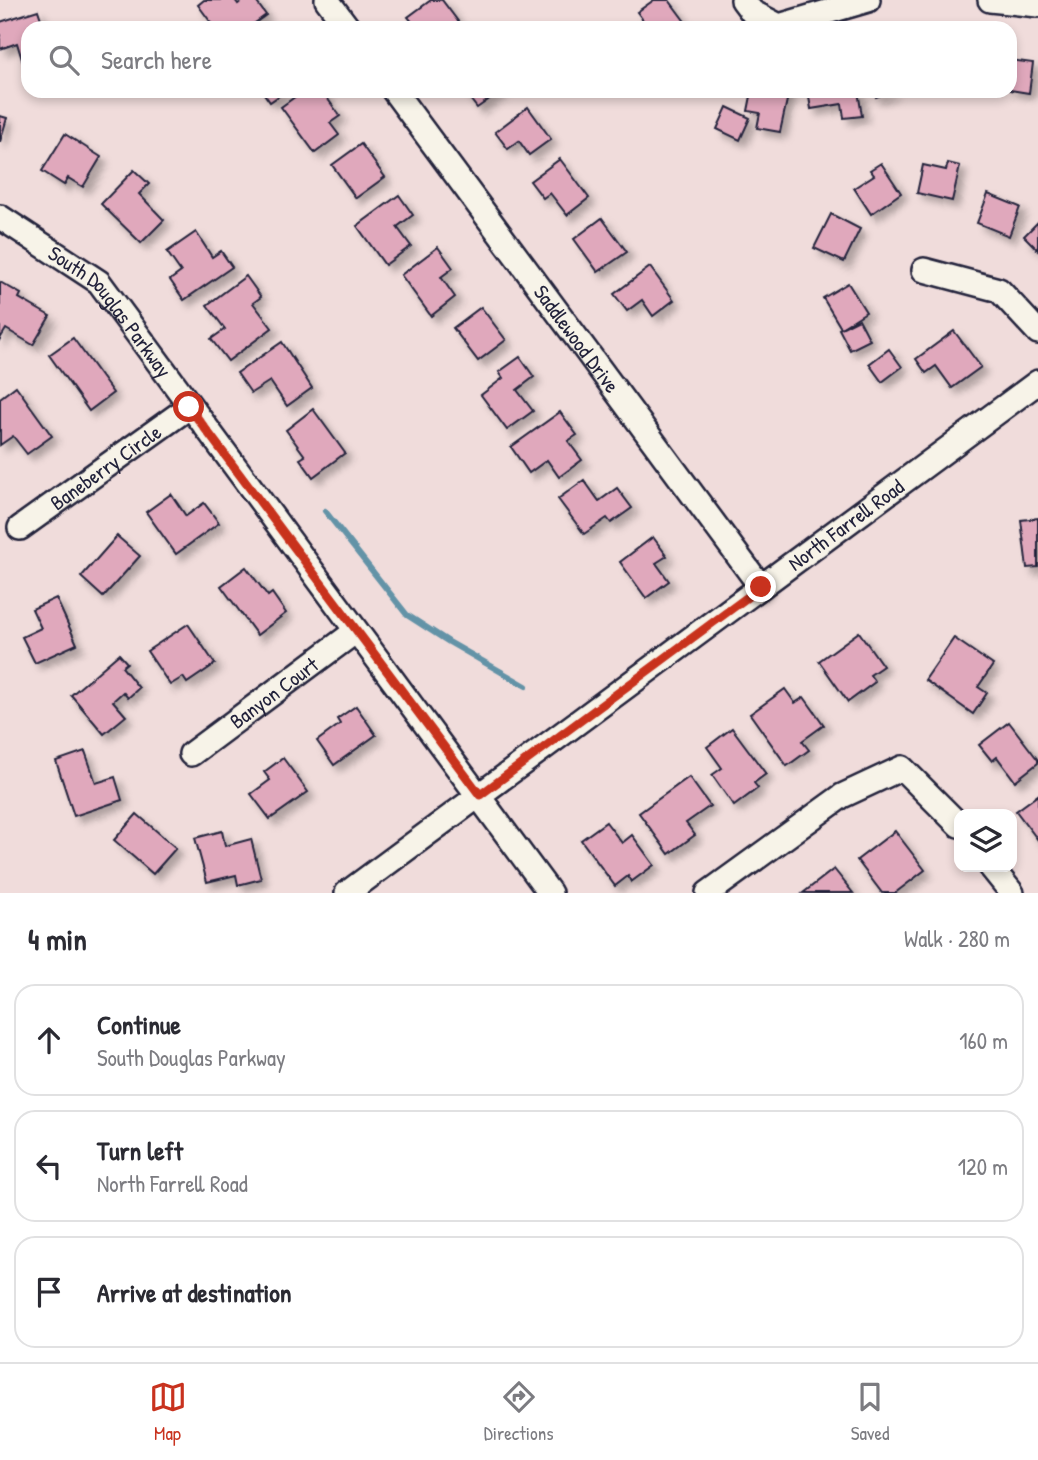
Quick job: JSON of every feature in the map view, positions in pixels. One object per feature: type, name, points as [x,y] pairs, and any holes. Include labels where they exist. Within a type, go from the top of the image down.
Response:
[{"type":"street","points":[[327,0],[343,21]]},
{"type":"street","points":[[743,0],[752,12],[769,21]]},
{"type":"street","points":[[796,21],[868,0]]},
{"type":"street","points":[[990,0],[1038,5]]},
{"type":"street","name":"Saddlewood Drive","points":[[399,98],[761,587]]},
{"type":"street","name":"South Douglas Parkway","points":[[0,217],[99,282],[550,893]]},
{"type":"street","points":[[923,270],[999,290],[1038,332]]},
{"type":"street","name":"North Farrell Road","points":[[347,893],[1038,382]]},
{"type":"street","name":"Baneberry Circle","points":[[20,528],[189,407]]},
{"type":"street","name":"Banyon Court","points":[[191,754],[356,631]]},
{"type":"street","points":[[708,893],[842,796],[902,768],[954,820]]},
{"type":"street","points":[[995,872],[1012,893]]},
{"type":"building","points":[[204,0],[235,0],[238,4],[243,0],[255,0],[266,15],[258,21],[210,21],[198,5]]},
{"type":"building","points":[[431,0],[442,0],[458,21],[411,21],[408,17]]},
{"type":"building","points":[[654,0],[669,0],[685,21],[644,21],[637,12]]},
{"type":"building","points":[[38,10],[42,21],[21,21],[21,56],[17,43],[0,49],[0,22]]},
{"type":"building","points":[[1017,61],[1033,63],[1029,93],[1017,91]]},
{"type":"building","points":[[293,98],[327,98],[340,116],[330,123],[339,135],[315,153],[281,107]]},
{"type":"building","points":[[469,98],[491,98],[477,108]]},
{"type":"building","points":[[751,98],[787,98],[780,132],[757,128],[760,113],[748,111]]},
{"type":"building","points":[[809,98],[859,98],[862,116],[844,118],[842,104],[811,109]]},
{"type":"building","points":[[528,107],[551,139],[529,155],[519,141],[508,149],[495,132]]},
{"type":"building","points":[[727,107],[750,118],[740,140],[717,129]]},
{"type":"building","points":[[0,116],[7,118],[0,142]]},
{"type":"building","points":[[65,134],[101,157],[83,187],[68,178],[64,185],[42,171]]},
{"type":"building","points":[[361,144],[385,177],[356,198],[332,165]]},
{"type":"building","points":[[560,159],[589,198],[567,215],[550,193],[543,198],[530,181]]},
{"type":"building","points":[[881,163],[901,193],[871,214],[854,188],[874,175],[870,170]]},
{"type":"building","points":[[948,163],[960,166],[952,201],[917,193],[923,165],[946,170]]},
{"type":"building","points":[[134,170],[149,184],[139,194],[164,220],[141,243],[101,204]]},
{"type":"building","points":[[988,194],[1020,207],[1009,236],[977,223]]},
{"type":"building","points":[[399,195],[413,215],[397,227],[411,246],[385,265],[357,226]]},
{"type":"building","points":[[831,214],[860,229],[844,262],[814,248]]},
{"type":"building","points":[[602,218],[627,252],[598,272],[574,239]]},
{"type":"building","points":[[1038,222],[1038,250],[1024,236]]},
{"type":"building","points":[[196,232],[212,257],[221,251],[232,267],[184,300],[170,280],[181,272],[167,252]]},
{"type":"building","points":[[438,247],[453,268],[441,277],[455,297],[431,316],[401,275]]},
{"type":"building","points":[[650,267],[674,300],[653,316],[642,300],[627,311],[614,294]]},
{"type":"building","points":[[246,276],[261,297],[253,303],[272,328],[228,361],[211,339],[225,329],[207,305]]},
{"type":"building","points":[[0,282],[21,294],[19,298],[50,316],[33,345],[6,329],[0,339]]},
{"type":"building","points":[[848,283],[866,312],[841,328],[823,298]]},
{"type":"building","points":[[481,307],[506,340],[478,361],[453,328]]},
{"type":"building","points":[[859,319],[870,340],[850,350],[839,329]]},
{"type":"building","points":[[954,331],[981,367],[952,388],[936,366],[926,373],[916,359]]},
{"type":"building","points":[[73,338],[113,393],[89,411],[49,355]]},
{"type":"building","points":[[282,342],[312,388],[287,406],[270,381],[251,393],[237,373]]},
{"type":"building","points":[[889,349],[902,367],[882,382],[869,364]]},
{"type":"building","points":[[520,357],[534,377],[517,390],[533,411],[507,430],[481,395],[503,378],[499,372]]},
{"type":"building","points":[[16,386],[52,436],[27,454],[13,436],[0,445],[0,398]]},
{"type":"building","points":[[313,409],[345,453],[313,477],[300,459],[305,456],[286,430]]},
{"type":"building","points":[[560,412],[577,435],[568,441],[582,460],[559,477],[547,460],[529,473],[511,447]]},
{"type":"building","points":[[584,480],[599,501],[617,488],[632,508],[611,523],[607,518],[584,534],[558,499]]},
{"type":"building","points":[[171,494],[186,516],[204,503],[219,523],[176,554],[146,512]]},
{"type":"building","points":[[1038,518],[1038,567],[1027,568],[1021,520]]},
{"type":"building","points":[[117,536],[140,556],[103,597],[81,577]]},
{"type":"building","points":[[653,537],[667,556],[656,563],[669,581],[646,598],[620,562]]},
{"type":"building","points":[[246,567],[268,596],[272,593],[286,613],[257,635],[221,586]]},
{"type":"building","points":[[56,598],[77,644],[35,663],[22,637],[41,628],[32,609]]},
{"type":"building","points":[[188,624],[215,664],[187,683],[183,677],[170,685],[147,651]]},
{"type":"building","points":[[859,632],[883,666],[870,675],[875,682],[848,702],[819,661]]},
{"type":"building","points":[[954,638],[993,665],[978,687],[987,693],[973,714],[925,680]]},
{"type":"building","points":[[119,654],[127,663],[122,667],[139,688],[128,698],[123,692],[113,701],[126,716],[104,734],[71,695]]},
{"type":"building","points":[[785,689],[795,703],[804,697],[824,725],[802,741],[809,750],[787,766],[750,714]]},
{"type":"building","points":[[356,706],[376,735],[334,765],[317,741],[340,724],[337,719]]},
{"type":"building","points":[[1009,722],[1038,760],[1038,763],[1015,781],[997,757],[992,761],[979,745]]},
{"type":"building","points":[[732,728],[766,774],[754,783],[758,788],[734,806],[712,775],[722,768],[707,747]]},
{"type":"building","points":[[85,751],[96,783],[115,777],[122,800],[74,816],[56,761]]},
{"type":"building","points":[[283,758],[308,792],[270,819],[251,794],[270,780],[264,772]]},
{"type":"building","points":[[689,777],[710,806],[686,823],[695,835],[669,854],[639,813]]},
{"type":"building","points":[[1038,795],[1038,840],[1017,812]]},
{"type":"building","points":[[137,814],[176,848],[153,874],[114,840]]},
{"type":"building","points":[[606,822],[622,843],[632,835],[654,865],[631,882],[628,876],[615,886],[581,840]]},
{"type":"building","points":[[222,831],[225,846],[251,839],[261,879],[238,885],[236,875],[207,882],[195,838]]},
{"type":"building","points":[[895,831],[925,870],[895,893],[882,893],[857,860]]},
{"type":"building","points":[[834,869],[853,893],[803,893]]},
{"type":"waterway","points":[[325,511],[407,615],[526,686]]},
{"type":"route","points":[[189,407],[480,795],[761,587]]}]
